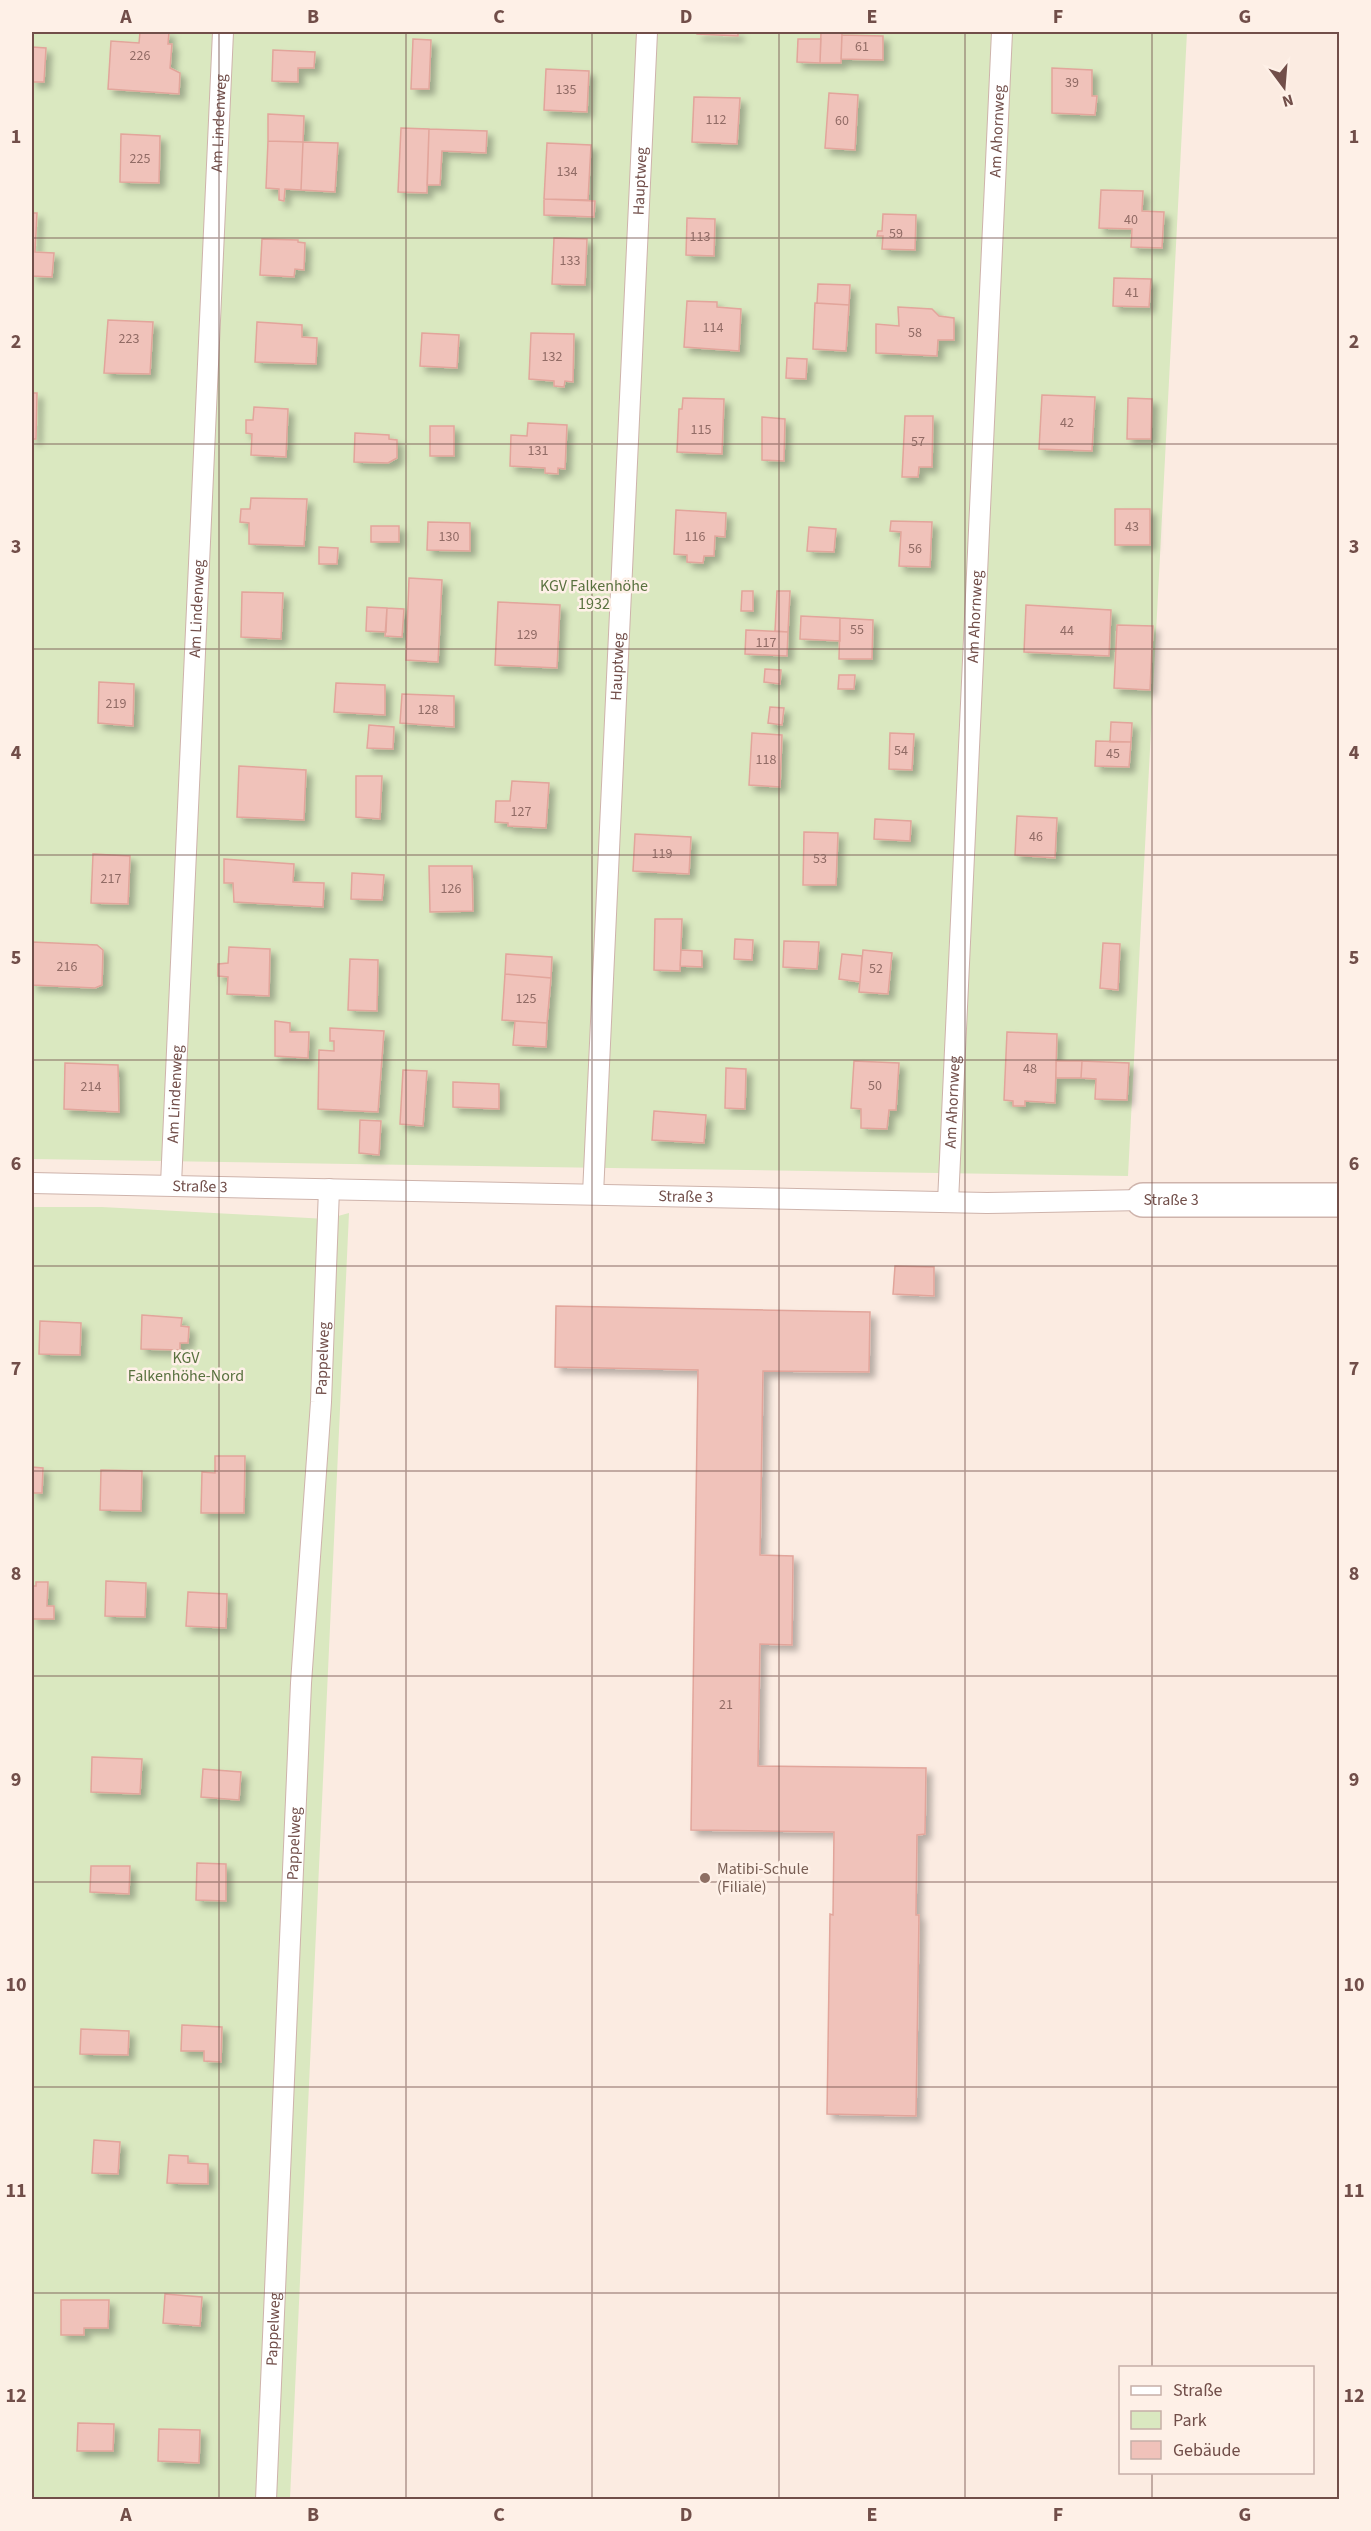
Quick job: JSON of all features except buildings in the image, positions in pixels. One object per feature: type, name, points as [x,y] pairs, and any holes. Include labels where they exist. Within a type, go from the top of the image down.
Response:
[{"type":"street","name":"Straße 3","points":[[1143,1200],[1340,1200]]},
{"type":"lane","name":"Am Lindenweg","points":[[171,1185],[223,32]]},
{"type":"lane","name":"Hauptweg","points":[[593,1194],[647,32]]},
{"type":"lane","name":"Am Ahornweg","points":[[948,1202],[1002,32]]},
{"type":"lane","name":"Straße 3","points":[[32,1183],[948,1202],[1143,1200]]},
{"type":"lane","name":"Pappelweg","points":[[266,2499],[301,1694],[321,1402],[329,1189]]},
{"type":"green space","name":"KGV Falkenhöhe 1932","points":[[32,32],[1187,32],[1128,1176],[32,1159]]},
{"type":"green space","name":"KGV Falkenhöhe-Nord","points":[[32,1207],[102,1207],[327,1219],[349,1213],[290,2499],[32,2500]]},
{"type":"place","name":"Matibi-Schule (Filiale)","points":[[705,1878]]}]
